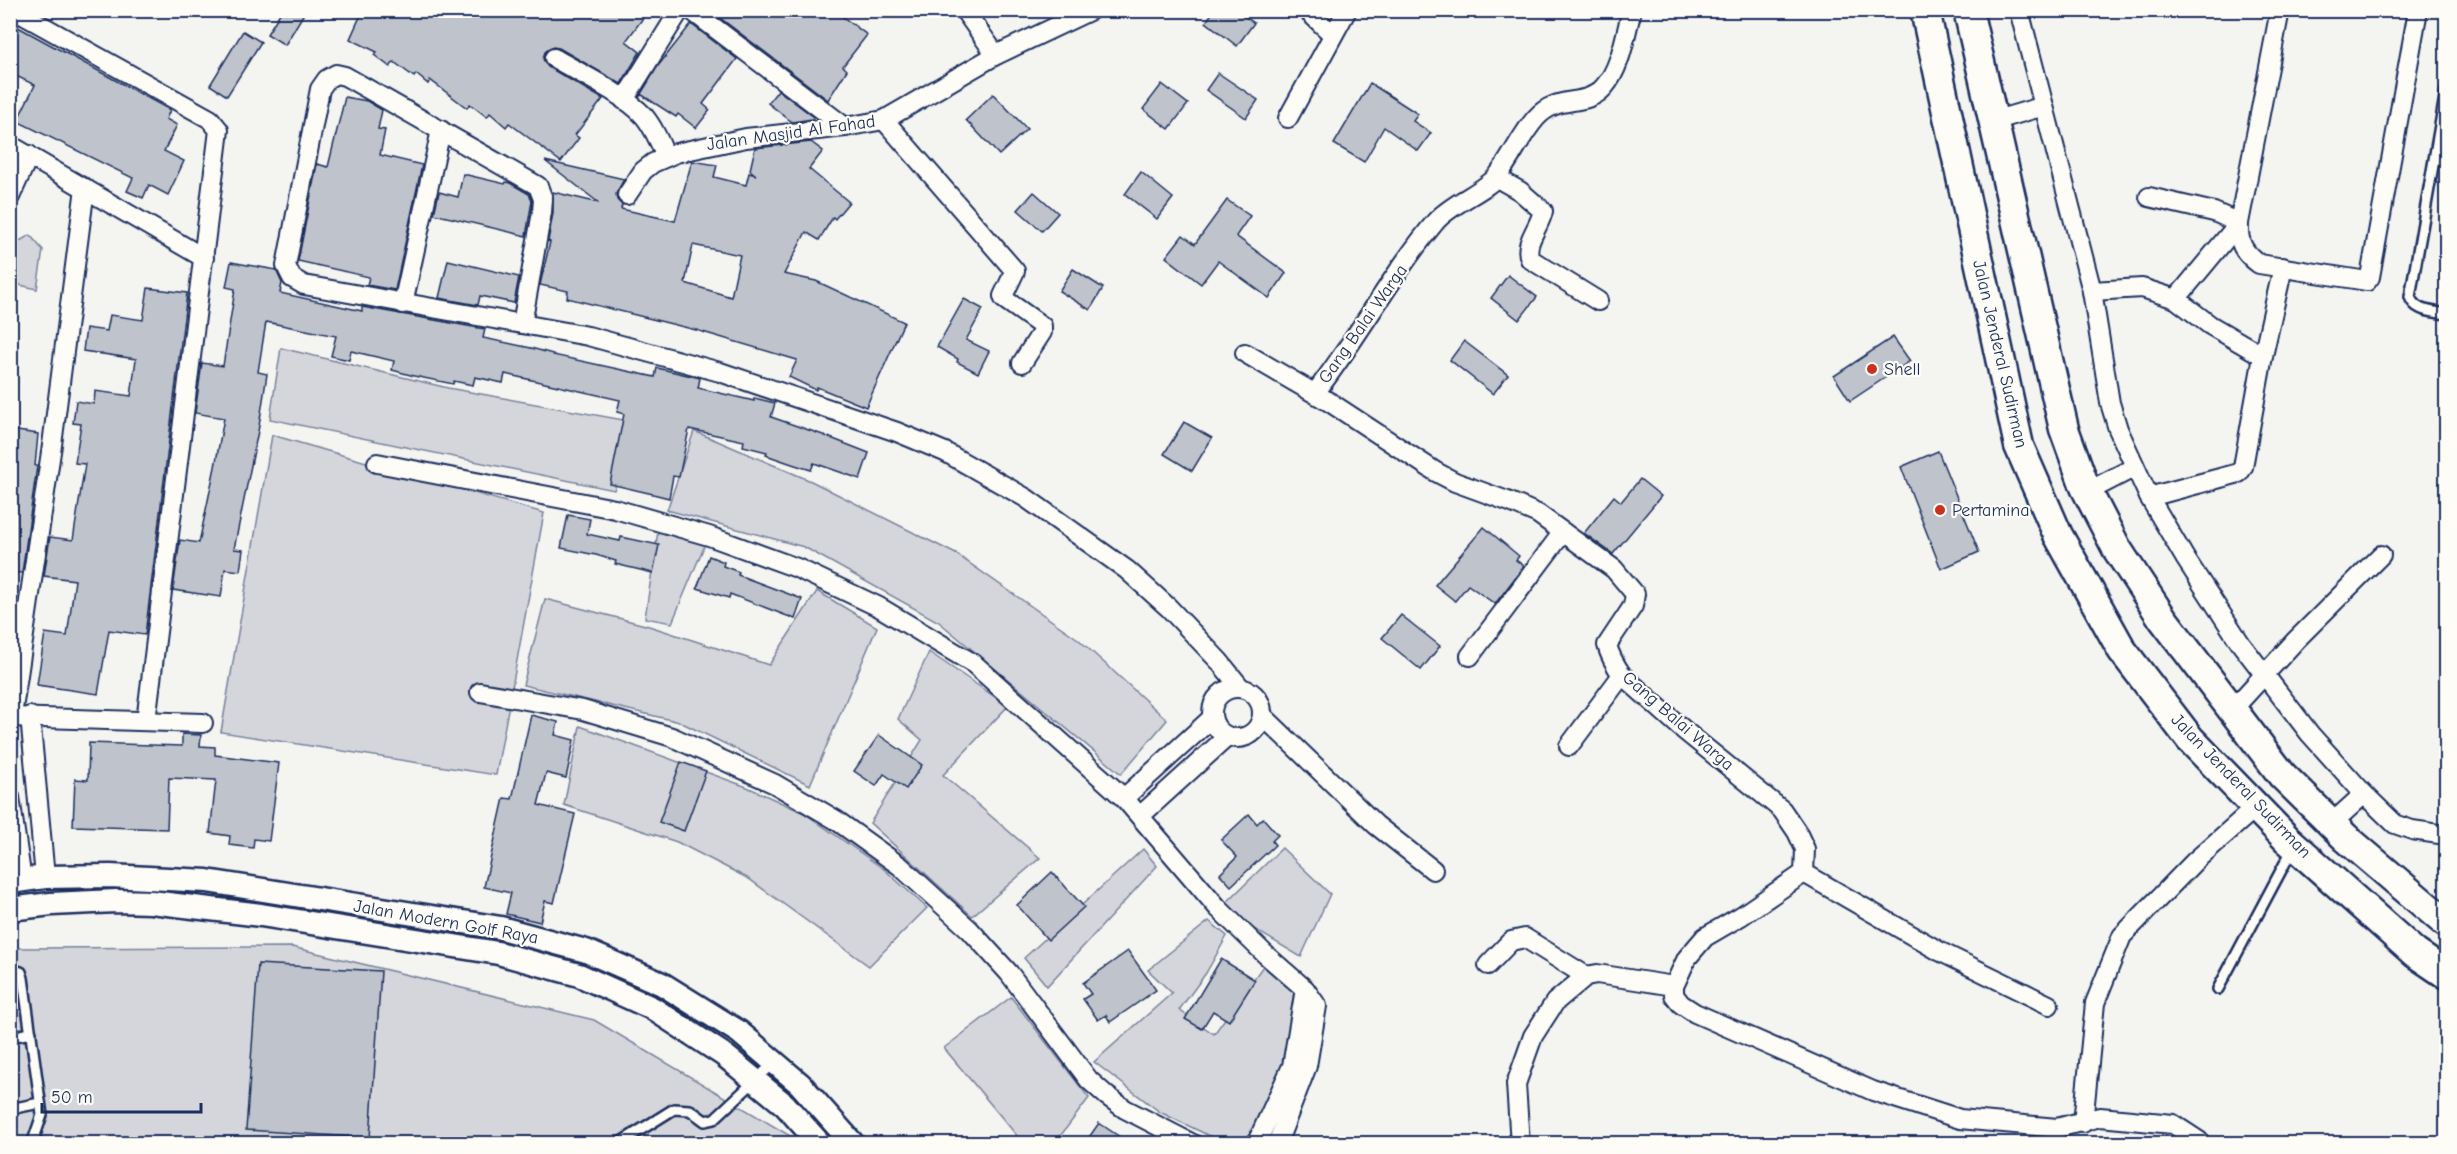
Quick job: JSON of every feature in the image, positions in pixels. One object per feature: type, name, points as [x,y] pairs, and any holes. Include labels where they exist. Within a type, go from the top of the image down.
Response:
[{"type":"main road","name":"Jalan Jenderal Sudirman","points":[[1924,10],[2019,446],[2058,535],[2122,650],[2190,739],[2294,846],[2415,952],[2446,974]]},
{"type":"main road","name":"Jalan Jenderal Sudirman","points":[[1968,10],[2064,429],[2087,492],[2117,549],[2156,609],[2283,775],[2331,824],[2446,923]]},
{"type":"street","points":[[14,10],[210,119],[219,130],[146,721]]},
{"type":"street","points":[[624,100],[680,10]]},
{"type":"street","points":[[691,10],[845,127]]},
{"type":"street","points":[[964,10],[996,55]]},
{"type":"street","name":"Jalan Masjid Al Fahad","points":[[627,195],[643,171],[666,157],[690,149],[746,138],[845,127],[884,120],[996,55],[1091,10]]},
{"type":"street","points":[[1307,10],[1333,35]]},
{"type":"street","points":[[1288,118],[1347,10]]},
{"type":"street","name":"Gang Balai Warga","points":[[1632,10],[1619,58],[1604,87],[1590,98],[1557,102],[1546,108],[1534,119],[1497,178],[1446,211],[1315,393],[1436,472],[1455,482],[1538,514],[1614,569],[1635,594],[1633,606],[1607,645],[1622,675],[1685,731],[1782,810],[1805,849],[1804,873]]},
{"type":"street","points":[[2019,10],[2092,291],[2110,403],[2118,429],[2149,497],[2241,644],[2310,734],[2364,794],[2395,824],[2412,830],[2446,835]]},
{"type":"street","points":[[2280,10],[2239,223],[2238,240],[2245,254],[2259,264],[2362,282],[2367,281],[2370,277],[2418,10]]},
{"type":"street","points":[[554,58],[624,100],[643,116],[658,137],[666,157]]},
{"type":"street","points":[[522,324],[543,199],[538,186],[345,76],[336,74],[327,79],[320,89],[286,266],[292,278],[304,285],[588,336],[720,372],[897,432],[945,452],[1026,498],[1127,570],[1169,608],[1220,661],[1240,687],[1257,697],[1262,715],[1258,727],[1250,735],[1239,739],[1227,737],[1217,729],[1212,718],[1212,706],[1218,696],[1228,689],[1240,687]]},
{"type":"street","points":[[1993,121],[2044,106]]},
{"type":"street","points":[[884,120],[1015,271],[1003,296],[1004,299],[1042,326],[1042,332],[1022,363]]},
{"type":"street","points":[[404,304],[441,130]]},
{"type":"street","points":[[10,145],[204,258]]},
{"type":"street","points":[[10,197],[29,155]]},
{"type":"street","points":[[1497,178],[1520,191],[1543,211],[1541,220],[1528,245],[1530,259],[1598,300]]},
{"type":"street","points":[[85,188],[53,434],[11,717],[203,723]]},
{"type":"street","points":[[2149,197],[2214,212],[2239,223]]},
{"type":"street","points":[[2176,299],[2239,223]]},
{"type":"street","points":[[2149,497],[2239,473],[2245,459],[2263,356],[2283,267]]},
{"type":"street","points":[[2092,291],[2142,288],[2176,299],[2210,325],[2263,356]]},
{"type":"street","points":[[1245,354],[1315,393]]},
{"type":"street","points":[[377,463],[615,509],[709,536],[797,568],[879,607],[974,664],[1124,798],[1218,908],[1266,956],[1305,989],[1317,1006],[1307,1066],[1280,1142],[1255,1142],[1292,1066],[1305,989]]},
{"type":"street","points":[[2087,492],[2135,467]]},
{"type":"street","points":[[1470,656],[1563,532]]},
{"type":"street","points":[[2232,710],[2264,673],[2381,555]]},
{"type":"street","points":[[1569,746],[1622,675]]},
{"type":"street","points":[[480,692],[583,710],[672,737],[776,784],[836,820],[900,866],[970,930],[1009,973],[1089,1080],[1125,1109],[1193,1143]]},
{"type":"street","points":[[1262,715],[1376,825],[1434,870]]},
{"type":"street","points":[[30,716],[45,878]]},
{"type":"street","points":[[1124,798],[1212,718]]},
{"type":"street","points":[[1140,816],[1227,737]]},
{"type":"street","points":[[2331,824],[2364,794]]},
{"type":"street","points":[[10,797],[16,881]]},
{"type":"street","points":[[2083,1123],[2095,1003],[2122,936],[2195,861],[2256,807]]},
{"type":"street","points":[[2049,1005],[1940,951],[1804,873],[1741,916],[1705,937],[1687,958],[1674,986],[1674,995],[1681,1004],[1695,1013],[1873,1091],[1960,1119],[2057,1128],[2100,1118],[2173,1124],[2199,1143]]},
{"type":"street","name":"Jalan Modern Golf Raya","points":[[16,881],[45,878],[154,876],[207,881],[501,928],[586,951],[662,984],[739,1032],[801,1084],[853,1143]]},
{"type":"street","name":"Jalan Modern Golf Raya","points":[[10,909],[51,904],[150,902],[261,915],[498,953],[579,975],[652,1008],[724,1055],[785,1105],[820,1143]]},
{"type":"street","points":[[1488,966],[1511,941],[1525,938],[1586,975]]},
{"type":"street","points":[[1520,1143],[1516,1084],[1533,1036],[1555,1002],[1586,975],[1597,974],[1674,986]]},
{"type":"lane","points":[[2446,91],[2410,297],[2412,304],[2418,308],[2446,314]]},
{"type":"lane","points":[[2218,989],[2294,846]]},
{"type":"lane","points":[[10,969],[21,972],[23,978],[42,1118],[32,1143]]},
{"type":"lane","points":[[10,1037],[31,1033]]},
{"type":"lane","points":[[618,1143],[674,1109],[690,1110],[705,1121],[714,1119],[775,1062]]},
{"type":"lane","points":[[10,1109],[40,1103]]},
{"type":"shaded area","points":[[30,235],[43,250],[37,289],[11,283],[18,242]]},
{"type":"shaded area","points":[[281,348],[448,388],[640,423],[614,490],[270,419]]},
{"type":"shaded area","points":[[694,431],[811,481],[956,554],[1078,639],[1167,720],[1121,774],[939,622],[804,547],[667,510]]},
{"type":"shaded area","points":[[272,435],[544,513],[496,775],[221,732]]},
{"type":"shaded area","points":[[658,531],[705,544],[672,623],[645,618]]},
{"type":"shaded area","points":[[817,591],[877,627],[810,785],[680,722],[523,685],[545,599],[649,626],[769,665]]},
{"type":"shaded area","points":[[929,652],[1008,706],[943,775],[1040,858],[972,916],[870,823],[922,740],[898,719]]},
{"type":"shaded area","points":[[580,726],[747,787],[804,813],[885,870],[927,908],[869,966],[749,879],[677,842],[564,805]]},
{"type":"shaded area","points":[[1282,848],[1330,894],[1301,957],[1249,926],[1225,904]]},
{"type":"shaded area","points":[[1143,849],[1157,866],[1047,986],[1024,958]]},
{"type":"shaded area","points":[[1209,921],[1227,936],[1206,973],[1179,1010],[1214,1034],[1263,966],[1294,991],[1283,1066],[1256,1132],[1240,1143],[1224,1143],[1160,1112],[1094,1062],[1172,993],[1148,970]]},
{"type":"shaded area","points":[[292,947],[594,1020],[802,1143],[11,1144],[11,950],[18,948]]},
{"type":"shaded area","points":[[1011,997],[1089,1098],[1055,1143],[1023,1143],[944,1048]]},
{"type":"building","points":[[282,10],[306,10],[285,45],[267,34]]},
{"type":"building","points":[[363,10],[649,10],[626,41],[640,52],[621,84],[559,48],[553,47],[545,52],[543,59],[548,67],[603,99],[575,135],[579,138],[561,162],[509,123],[506,127],[490,113],[487,117],[470,104],[467,108],[430,80],[428,84],[416,74],[414,77],[394,62],[390,67],[374,55],[377,52],[350,39]]},
{"type":"building","points":[[848,10],[843,17],[867,35],[843,66],[847,70],[828,100],[711,11]]},
{"type":"building","points":[[1214,10],[1236,10],[1254,23],[1237,46],[1206,22]]},
{"type":"building","points":[[691,24],[737,59],[703,104],[710,110],[696,128],[678,114],[676,117],[642,95],[639,97],[658,66]]},
{"type":"building","points":[[18,27],[170,110],[166,119],[177,125],[164,151],[184,161],[168,195],[149,185],[143,198],[127,191],[133,178],[17,121],[35,85],[10,73],[10,41]]},
{"type":"building","points":[[243,31],[261,42],[227,96],[210,85]]},
{"type":"building","points":[[1218,73],[1258,100],[1246,118],[1206,90]]},
{"type":"building","points":[[1370,83],[1418,114],[1413,121],[1431,133],[1418,151],[1384,127],[1364,162],[1334,144]]},
{"type":"building","points":[[1162,84],[1188,104],[1169,129],[1143,109]]},
{"type":"building","points":[[778,90],[814,117],[792,122],[768,103]]},
{"type":"building","points":[[993,94],[1027,129],[999,155],[966,120]]},
{"type":"building","points":[[345,97],[367,101],[382,110],[378,129],[385,130],[380,155],[422,165],[395,290],[367,285],[369,277],[298,261],[317,164],[328,167]]},
{"type":"building","points":[[811,142],[823,151],[809,169],[849,202],[835,219],[833,217],[819,240],[806,232],[784,274],[816,281],[904,322],[866,407],[817,387],[816,390],[789,377],[797,360],[696,330],[567,298],[568,291],[540,285],[550,242],[548,241],[553,213],[553,192],[599,203],[545,161],[624,179],[616,194],[617,200],[622,205],[621,209],[675,221],[692,161],[717,165],[714,177],[746,185],[749,173],[756,175],[750,170],[755,148]],"holes":[[[693,245],[740,255],[731,297],[685,283]]]},
{"type":"building","points":[[1141,172],[1173,198],[1157,219],[1125,194]]},
{"type":"building","points":[[463,174],[505,184],[510,183],[529,194],[532,201],[526,236],[434,214],[439,192],[458,197]]},
{"type":"building","points":[[1034,192],[1058,213],[1042,231],[1018,210]]},
{"type":"building","points":[[1227,200],[1250,216],[1236,236],[1286,273],[1269,298],[1218,261],[1201,284],[1166,257],[1183,235],[1195,244]]},
{"type":"building","points":[[448,260],[519,277],[514,303],[480,296],[478,305],[439,298]]},
{"type":"building","points":[[231,262],[276,270],[282,283],[280,293],[362,311],[362,307],[485,329],[483,338],[655,377],[657,368],[700,378],[698,388],[754,401],[754,398],[775,403],[771,417],[869,453],[860,479],[814,463],[811,470],[766,455],[767,452],[743,446],[744,441],[689,429],[679,477],[673,476],[669,498],[610,484],[624,414],[617,412],[620,400],[505,374],[503,383],[475,377],[473,385],[454,381],[453,384],[414,376],[392,370],[394,361],[351,351],[349,360],[331,356],[336,336],[266,322],[258,372],[267,374],[234,549],[243,550],[240,571],[225,569],[221,597],[173,590],[180,540],[199,543],[224,418],[195,413],[202,363],[223,366],[235,289],[226,287]]},
{"type":"building","points":[[1073,269],[1103,288],[1090,310],[1059,291]]},
{"type":"building","points":[[1508,275],[1537,297],[1519,320],[1491,298]]},
{"type":"building","points":[[148,288],[187,293],[145,635],[109,630],[98,694],[37,685],[45,633],[67,636],[75,580],[44,576],[50,537],[73,540],[85,464],[75,463],[81,424],[73,423],[76,401],[94,404],[95,391],[131,396],[136,359],[83,351],[86,328],[107,331],[110,315],[143,320]]},
{"type":"building","points":[[964,299],[983,309],[966,340],[989,351],[978,373],[957,362],[958,359],[937,347]]},
{"type":"building","name":"Shell","points":[[1893,337],[1910,361],[1850,401],[1834,376]]},
{"type":"building","points":[[1464,341],[1508,375],[1493,394],[1450,360]]},
{"type":"building","points":[[1184,422],[1212,438],[1192,471],[1164,454]]},
{"type":"building","points":[[10,430],[38,434],[35,466],[37,466],[22,573],[10,572]]},
{"type":"building","name":"Pertamina","points":[[1938,451],[1979,552],[1941,569],[1901,467]]},
{"type":"building","points":[[1640,479],[1661,496],[1613,554],[1584,533],[1614,496],[1621,502]]},
{"type":"building","points":[[568,515],[590,519],[587,534],[620,541],[621,537],[659,545],[653,573],[615,564],[616,561],[596,555],[561,548]]},
{"type":"building","points":[[1484,527],[1519,556],[1516,560],[1524,566],[1495,604],[1468,585],[1455,601],[1435,585]]},
{"type":"building","points":[[709,556],[724,562],[723,566],[739,572],[738,575],[802,599],[795,619],[730,594],[729,598],[697,588]]},
{"type":"building","points":[[1401,615],[1440,646],[1421,670],[1382,638]]},
{"type":"building","points":[[531,715],[558,722],[555,735],[574,740],[566,778],[546,773],[538,805],[575,814],[554,903],[545,901],[540,922],[506,914],[511,893],[484,887],[504,798],[512,799]]},
{"type":"building","points":[[182,734],[201,735],[200,746],[215,747],[215,755],[279,763],[269,841],[254,839],[253,848],[229,845],[230,836],[210,833],[216,780],[169,778],[167,829],[73,826],[75,779],[88,780],[89,743],[182,746]]},
{"type":"building","points":[[879,735],[922,765],[906,789],[884,774],[876,786],[854,771]]},
{"type":"building","points":[[681,762],[706,771],[684,831],[659,822]]},
{"type":"building","points":[[1249,814],[1257,824],[1263,818],[1278,835],[1272,841],[1275,845],[1231,886],[1220,874],[1237,857],[1221,840]]},
{"type":"building","points":[[1052,872],[1084,907],[1048,940],[1017,905]]},
{"type":"building","points":[[1128,951],[1156,990],[1110,1022],[1106,1015],[1098,1020],[1083,999],[1091,994],[1083,983]]},
{"type":"building","points":[[1221,959],[1255,980],[1229,1021],[1213,1011],[1202,1029],[1185,1019]]},
{"type":"building","points":[[258,964],[381,971],[370,1138],[246,1130]]},
{"type":"building","points":[[1099,1123],[1129,1143],[1085,1143]]},
{"type":"place","name":"Shell","points":[[1872,369]]},
{"type":"place","name":"Pertamina","points":[[1940,510]]}]
